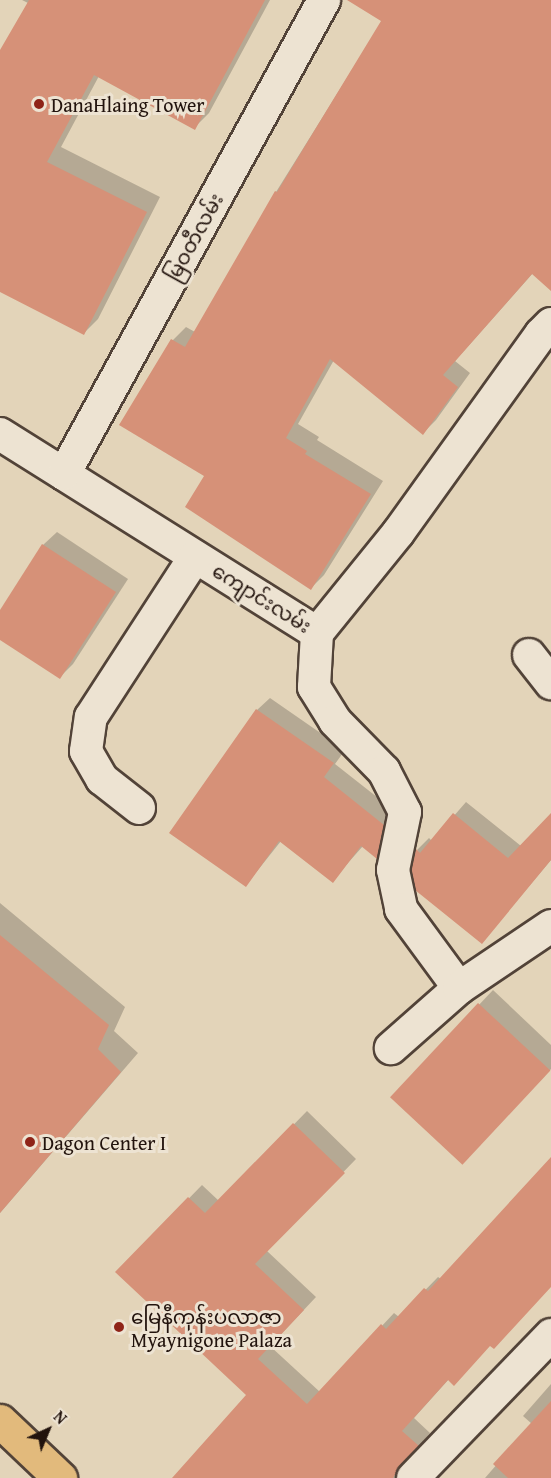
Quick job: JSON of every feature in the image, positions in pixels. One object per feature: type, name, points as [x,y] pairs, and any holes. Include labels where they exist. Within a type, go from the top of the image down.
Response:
[{"type":"main road","points":[[0,1421],[60,1478]]},
{"type":"street","name":"မြဝတီလမ်း","points":[[64,474],[324,0]]},
{"type":"street","name":"ကျောင်းလမ်း","points":[[0,434],[317,633],[398,533],[534,343],[551,324]]},
{"type":"street","points":[[139,808],[102,779],[86,751],[91,717],[195,557]]},
{"type":"street","points":[[317,633],[314,687],[335,721],[384,771],[405,812],[393,870],[401,909],[459,988]]},
{"type":"street","points":[[529,655],[551,683]]},
{"type":"street","points":[[391,1048],[459,988],[551,926]]},
{"type":"street","points":[[413,1478],[551,1335]]},
{"type":"building","points":[[29,0],[265,0],[195,130],[94,75],[47,162],[147,212],[84,335],[0,292],[0,50]]},
{"type":"building","points":[[347,0],[551,0],[551,291],[532,274],[443,375],[458,387],[423,435],[330,359],[286,438],[307,451],[305,454],[371,494],[311,590],[185,507],[204,476],[119,425],[171,339],[185,347],[275,191],[277,192],[381,21]]},
{"type":"building","points":[[42,544],[116,592],[60,679],[0,640],[0,610]]},
{"type":"building","points":[[256,709],[334,763],[324,777],[384,825],[377,859],[361,846],[333,883],[279,841],[246,887],[169,833]]},
{"type":"building","points":[[453,813],[508,858],[551,813],[551,860],[482,944],[415,890],[411,870],[416,849],[420,853]]},
{"type":"building","name":"Dagon Center I","points":[[0,935],[109,1025],[98,1049],[121,1072],[0,1213]]},
{"type":"building","points":[[478,1003],[550,1071],[462,1165],[390,1097]]},
{"type":"building","points":[[293,1123],[345,1173],[255,1264],[304,1310],[258,1359],[307,1404],[381,1324],[386,1329],[424,1288],[428,1291],[551,1157],[551,1287],[494,1349],[490,1346],[454,1386],[448,1380],[402,1431],[419,1446],[400,1466],[393,1478],[172,1478],[246,1395],[115,1272],[188,1197],[205,1213]]},
{"type":"building","points":[[551,1401],[551,1478],[508,1478],[493,1464]]},
{"type":"place","name":"DanaHlaing Tower","points":[[39,104]]},
{"type":"place","name":"Dagon Center I","points":[[30,1142]]},
{"type":"place","name":"မြေနီကုန်းပလာဇာ Myaynigone Palaza","points":[[119,1327]]}]
